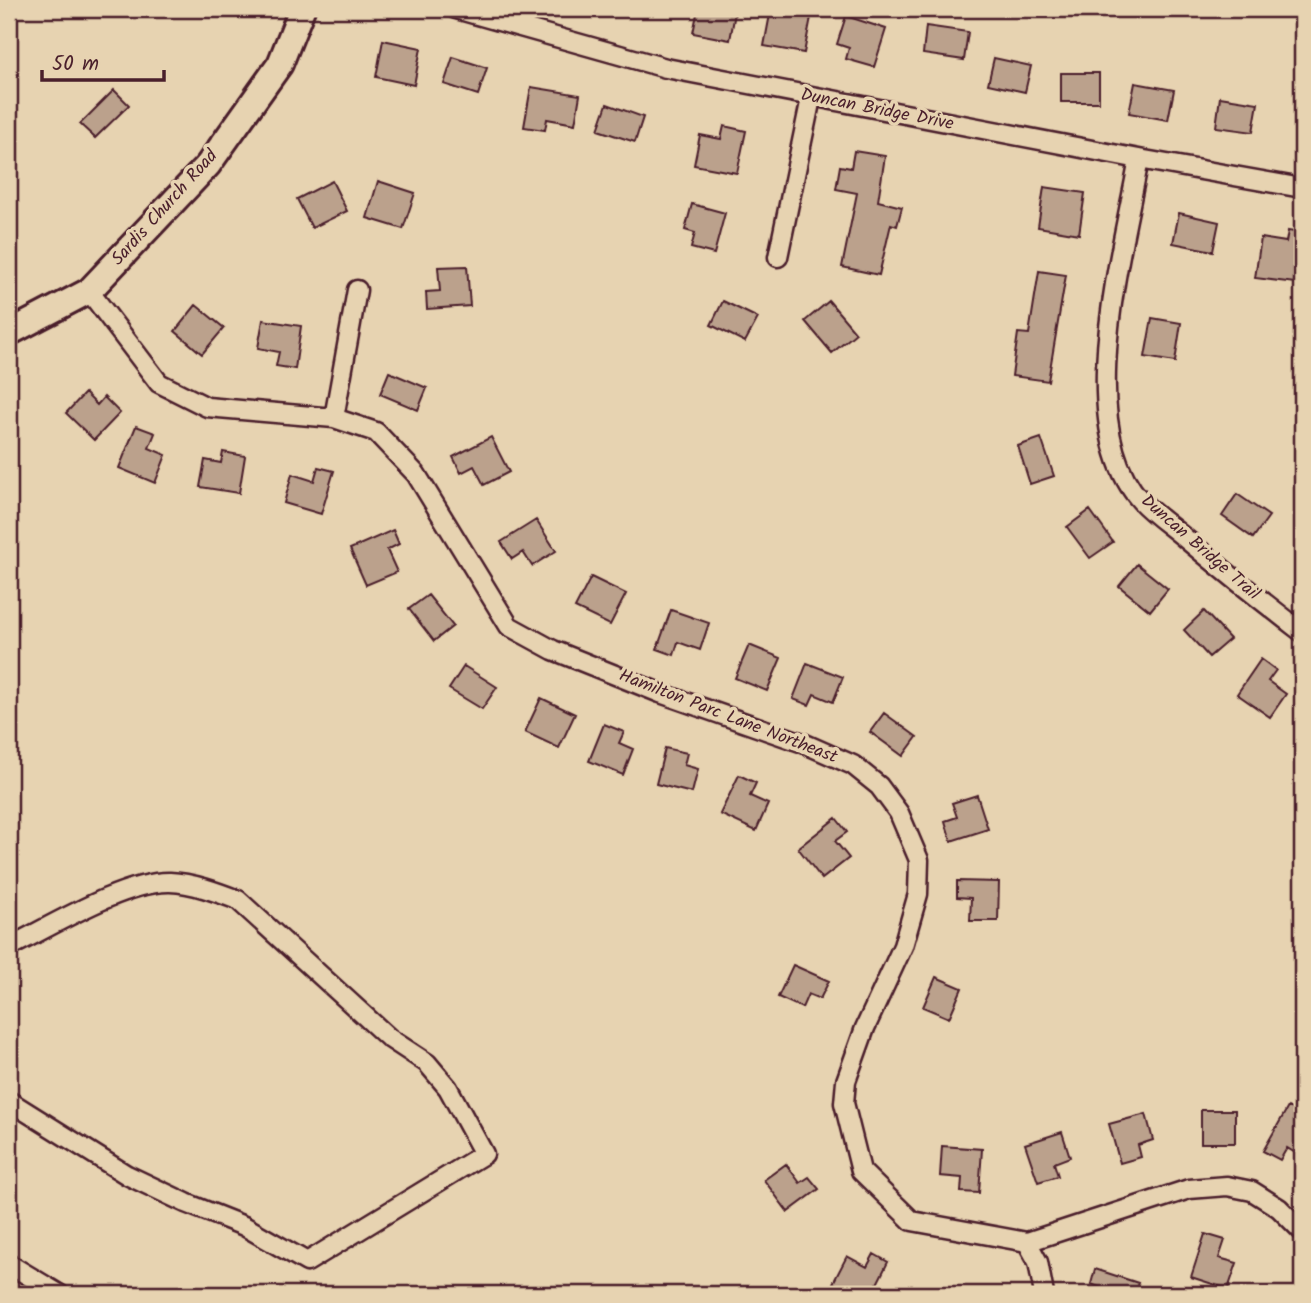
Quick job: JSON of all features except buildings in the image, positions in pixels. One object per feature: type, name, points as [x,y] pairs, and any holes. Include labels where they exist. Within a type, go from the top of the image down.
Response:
[{"type":"street","name":"Sardis Church Road","points":[[9,333],[89,291],[208,164],[280,64],[302,9]]},
{"type":"street","name":"Duncan Bridge Drive","points":[[456,9],[666,68],[811,98],[1302,188]]},
{"type":"street","points":[[778,257],[811,98]]},
{"type":"street","name":"Duncan Bridge Trail","points":[[1139,159],[1105,364],[1107,417],[1117,458],[1140,499],[1233,579],[1302,632]]},
{"type":"street","points":[[334,418],[357,290]]},
{"type":"street","name":"Hamilton Parc Lane Northeast","points":[[89,291],[159,383],[207,407],[334,418],[376,432],[416,474],[509,626],[552,650],[648,688],[803,743],[853,765],[879,786],[899,813],[919,860],[918,894],[903,946],[865,1028],[846,1081],[844,1103],[861,1171],[912,1221],[1027,1242],[1189,1189],[1227,1186],[1252,1191],[1279,1208],[1302,1231]]},
{"type":"street","points":[[9,947],[122,892],[168,882],[209,890],[238,900],[389,1038],[427,1063],[448,1088],[484,1154],[307,1262],[244,1226],[127,1175],[9,1101]]},
{"type":"street","points":[[1027,1242],[1038,1262],[1044,1294]]},
{"type":"street","points":[[9,1264],[59,1294]]}]
